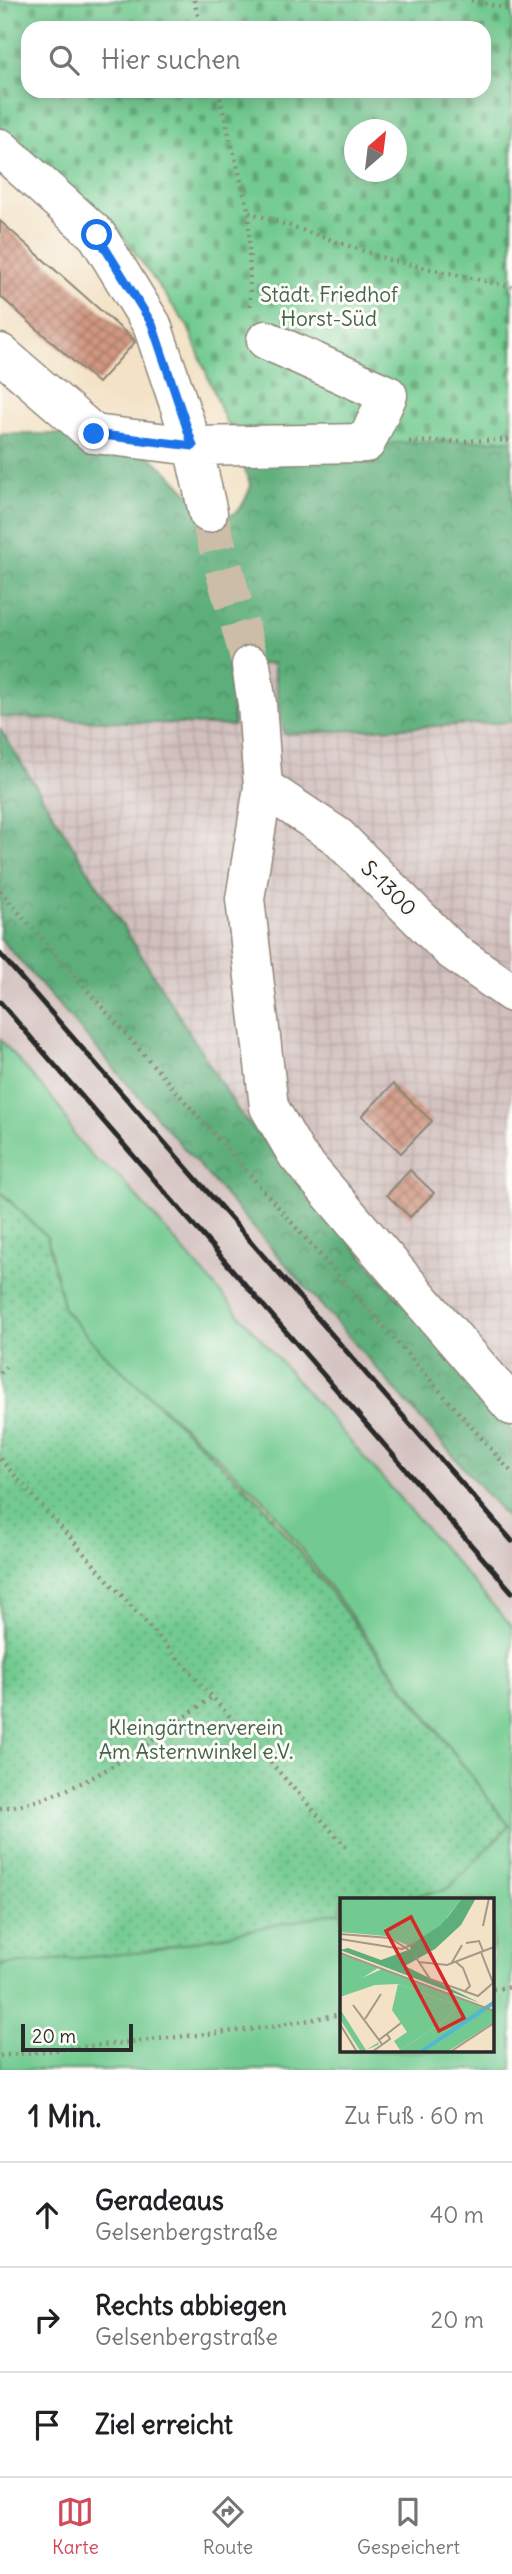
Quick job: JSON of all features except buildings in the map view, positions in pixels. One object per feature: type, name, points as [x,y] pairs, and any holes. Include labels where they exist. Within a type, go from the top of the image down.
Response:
[{"type":"street","points":[[0,148],[97,235],[152,324],[193,446],[208,513]]},
{"type":"street","points":[[0,353],[94,434],[193,446],[366,443],[388,395],[266,340]]},
{"type":"street","points":[[251,665],[257,704],[263,787],[245,899],[270,1107],[297,1156],[512,1406]]},
{"type":"street","name":"S-1300","points":[[263,787],[337,836],[451,950],[512,993]]},
{"type":"path","points":[[194,0],[199,21]]},
{"type":"path","points":[[471,0],[512,10]]},
{"type":"path","points":[[220,98],[249,212],[249,304],[266,340]]},
{"type":"path","points":[[249,212],[390,260],[512,287]]},
{"type":"path","points":[[366,443],[512,440]]},
{"type":"path","points":[[0,891],[512,1473]]},
{"type":"path","points":[[0,1373],[6,1367]]},
{"type":"path","points":[[0,1459],[346,1847]]},
{"type":"path","points":[[0,1808],[22,1806],[61,1791],[138,1752],[213,1696]]},
{"type":"path","points":[[494,1990],[512,1987]]},
{"type":"path","points":[[0,2056],[271,2027],[340,2014]]},
{"type":"shaded area","points":[[274,663],[285,734],[512,722],[512,1431],[239,1112],[0,729],[0,717],[234,726],[228,668]]},
{"type":"shaded area","points":[[0,938],[512,1523],[512,1627],[117,1174],[95,1160],[74,1135],[61,1109],[0,1039]]},
{"type":"green space","name":"Städt. Friedhof Horst-Süd","points":[[0,0],[512,0],[512,440],[236,447],[188,327],[112,221],[0,127]]},
{"type":"green space","points":[[0,434],[94,434],[141,449],[168,472],[196,502],[220,518],[237,512],[251,486],[236,447],[512,440],[512,722],[284,734],[273,663],[229,668],[234,726],[0,717]]},
{"type":"green space","points":[[0,729],[239,1112],[512,1431],[512,1523],[0,938]]},
{"type":"green space","points":[[0,1039],[61,1109],[74,1135],[95,1160],[117,1174],[512,1627],[512,2070],[0,2070],[0,1965],[144,1952],[340,1911],[340,2052],[494,2052],[494,1898],[405,1898],[448,1889],[509,1826],[265,1501],[102,1352],[64,1310],[47,1237],[0,1191]]},
{"type":"green space","name":"Kleingärtnerverein Am Asternwinkel e.V.","points":[[0,1192],[47,1237],[64,1310],[102,1352],[262,1503],[509,1826],[448,1889],[405,1898],[340,1898],[340,1911],[144,1952],[0,1965]]},
{"type":"tunnel","points":[[208,513],[251,665]]},
{"type":"railway","points":[[0,954],[512,1541]]},
{"type":"railway","points":[[0,1002],[512,1592]]},
{"type":"route","points":[[94,434],[193,446],[152,324],[97,235]]}]
